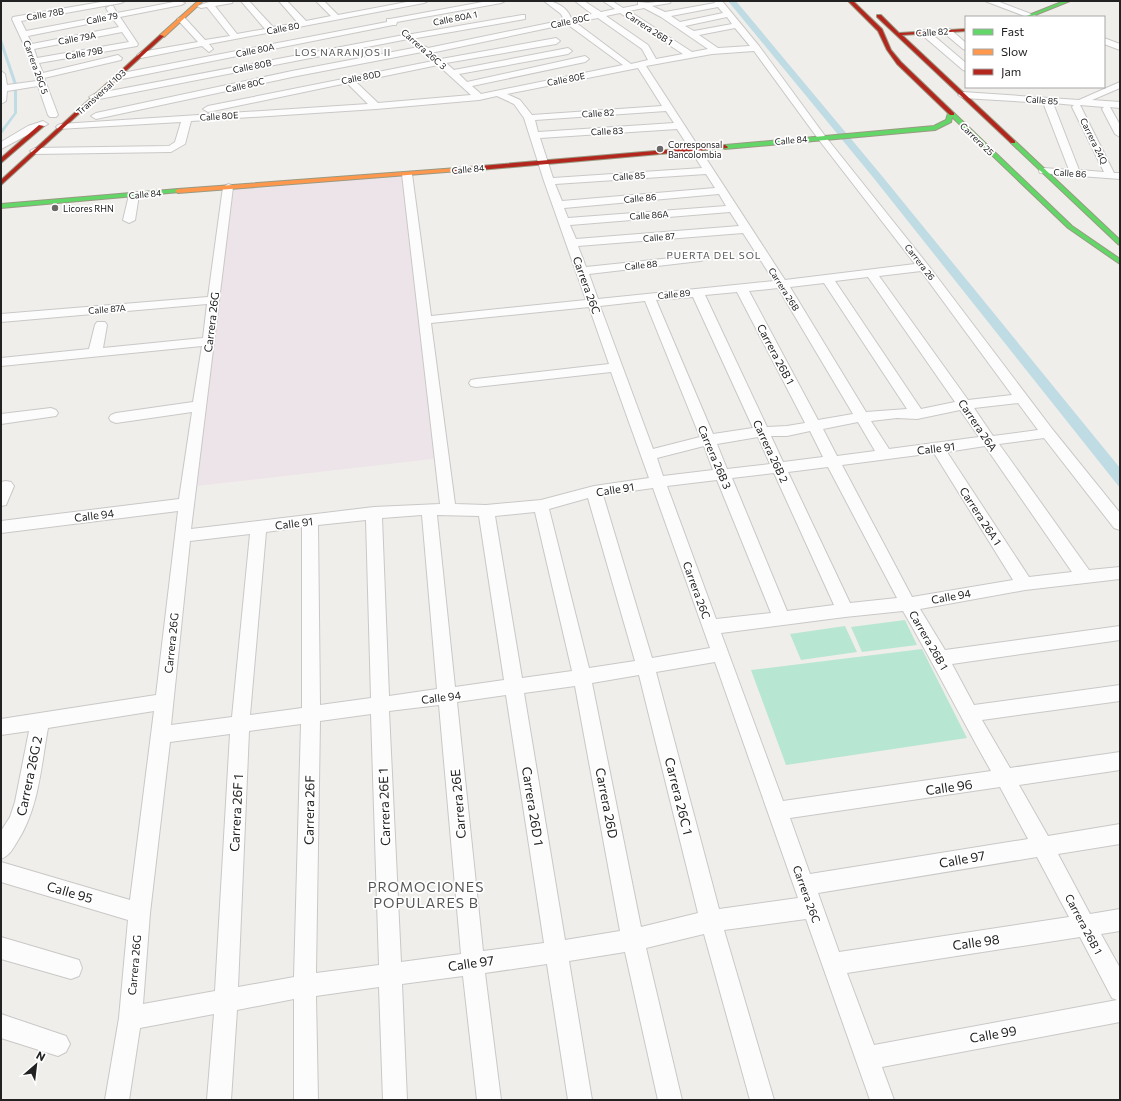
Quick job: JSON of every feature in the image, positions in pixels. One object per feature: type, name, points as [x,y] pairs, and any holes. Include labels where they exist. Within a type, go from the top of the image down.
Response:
[{"type":"street","name":"Calle 78B","points":[[16,20],[121,1]]},
{"type":"street","points":[[202,4],[229,1]]},
{"type":"street","points":[[245,1],[271,30]]},
{"type":"street","points":[[283,1],[304,24]]},
{"type":"street","points":[[320,1],[337,18]]},
{"type":"street","name":"Carrera 26C 3","points":[[369,1],[479,97]]},
{"type":"street","name":"Calle 80","points":[[141,55],[424,1]]},
{"type":"street","points":[[548,1],[565,13],[568,21],[629,66]]},
{"type":"street","points":[[579,1],[645,47],[653,62]]},
{"type":"street","name":"Carrera 26B 1","points":[[607,1],[691,55]]},
{"type":"street","points":[[634,1],[664,15],[717,51]]},
{"type":"street","name":"Calle 80C","points":[[64,125],[292,74],[425,50],[667,1]]},
{"type":"street","name":"Carrera 25","points":[[850,1],[880,30],[894,57],[913,68],[950,114],[1070,227],[1120,262]]},
{"type":"street","points":[[862,1],[1120,243]]},
{"type":"street","points":[[989,1],[1030,16],[1068,1]]},
{"type":"street","points":[[165,17],[182,2]]},
{"type":"street","name":"Calle 79","points":[[24,34],[182,2]]},
{"type":"street","points":[[664,15],[719,2]]},
{"type":"street","name":"Carrera 26","points":[[719,2],[756,48],[822,138],[924,267],[1048,433],[1120,524]]},
{"type":"street","points":[[107,4],[134,44]]},
{"type":"street","points":[[202,4],[235,37]]},
{"type":"street","name":"Transversal 103","points":[[1,183],[181,19],[202,4]]},
{"type":"street","name":"Calle 80A 1","points":[[474,15],[502,5]]},
{"type":"street","name":"Calle 80A","points":[[117,77],[392,22],[502,5]]},
{"type":"street","points":[[678,25],[728,14]]},
{"type":"street","name":"Calle 80B","points":[[94,98],[282,60],[522,17]]},
{"type":"street","points":[[181,19],[216,57],[246,101],[221,116]]},
{"type":"street","name":"Carrera 26G 5","points":[[16,20],[24,34],[56,113]]},
{"type":"street","points":[[693,34],[737,25]]},
{"type":"street","name":"Calle 79A","points":[[29,47],[124,29]]},
{"type":"street","name":"Calle 82","points":[[898,34],[965,30]]},
{"type":"street","points":[[947,31],[965,46]]},
{"type":"street","points":[[924,32],[965,67]]},
{"type":"street","points":[[259,33],[321,109]]},
{"type":"street","name":"Transversal 103","points":[[106,69],[143,36]]},
{"type":"street","name":"Calle 80D","points":[[166,120],[186,114],[305,88],[556,41]]},
{"type":"street","points":[[1105,41],[1120,47]]},
{"type":"street","name":"Calle 79B","points":[[34,61],[134,44]]},
{"type":"street","name":"Calle 80E","points":[[64,125],[187,119],[376,106],[479,97],[640,64],[717,51],[756,48]]},
{"type":"street","points":[[452,73],[568,51]]},
{"type":"street","points":[[3,89],[26,85],[41,79],[118,58]]},
{"type":"street","points":[[466,85],[586,59]]},
{"type":"street","name":"Carrera 26B","points":[[640,64],[782,284],[885,455]]},
{"type":"street","points":[[913,68],[928,66],[936,70]]},
{"type":"street","points":[[1,74],[3,89],[1,101]]},
{"type":"street","points":[[349,80],[376,106]]},
{"type":"street","points":[[1078,105],[1120,84]]},
{"type":"street","points":[[989,88],[1000,98]]},
{"type":"street","points":[[1014,88],[1027,99]]},
{"type":"street","points":[[1047,92],[1060,102]]},
{"type":"street","name":"Carrera 26C","points":[[497,93],[517,102],[529,118],[564,222],[882,1100]]},
{"type":"street","points":[[966,97],[1049,105],[1117,106],[1120,134]]},
{"type":"street","name":"Calle 85","points":[[966,97],[1027,99],[1078,105]]},
{"type":"street","points":[[1049,105],[1075,173]]},
{"type":"street","name":"Carrera 24Q","points":[[1078,105],[1116,176]]},
{"type":"street","name":"Calle 82","points":[[529,118],[668,108]]},
{"type":"street","points":[[1,161],[56,113]]},
{"type":"street","points":[[935,128],[949,121],[950,114]]},
{"type":"street","points":[[36,151],[171,149],[180,144],[187,119]]},
{"type":"street","points":[[1,146],[31,128],[43,124]]},
{"type":"street","name":"Calle 83","points":[[534,135],[680,126]]},
{"type":"street","name":"Calle 84","points":[[1,206],[543,163],[694,148],[935,128],[954,131],[975,138]]},
{"type":"street","points":[[23,142],[24,145],[29,147],[44,143]]},
{"type":"street","points":[[1,165],[15,164],[15,170]]},
{"type":"street","name":"Calle 85","points":[[550,181],[709,171]]},
{"type":"street","name":"Calle 86","points":[[1044,171],[1116,176]]},
{"type":"street","points":[[407,174],[448,510]]},
{"type":"street","name":"Carrera 26G","points":[[117,1100],[130,1018],[139,913],[165,701],[182,536],[209,341],[228,187]]},
{"type":"street","points":[[1032,192],[1043,198],[1057,199],[1063,198],[1066,194],[1063,188]]},
{"type":"street","name":"Calle 86","points":[[558,205],[722,191]]},
{"type":"street","points":[[129,220],[134,195]]},
{"type":"street","name":"Calle 86A","points":[[564,222],[733,209]]},
{"type":"street","name":"Calle 87","points":[[572,243],[746,229]]},
{"type":"street","name":"Calle 88","points":[[582,271],[700,258]]},
{"type":"street","name":"Calle 89","points":[[424,320],[782,284],[924,267]]},
{"type":"street","name":"Carrera 26A","points":[[871,273],[1084,576]]},
{"type":"street","points":[[828,279],[917,414]]},
{"type":"street","name":"Carrera 26B 1","points":[[741,288],[908,604],[940,658],[1120,990]]},
{"type":"street","name":"Carrera 26B 2","points":[[697,292],[845,610]]},
{"type":"street","name":"Carrera 26B 3","points":[[649,297],[782,618]]},
{"type":"street","name":"Calle 87A","points":[[1,318],[214,300]]},
{"type":"street","points":[[95,353],[101,325]]},
{"type":"street","points":[[1,362],[209,341]]},
{"type":"street","points":[[476,383],[617,368]]},
{"type":"street","points":[[649,455],[708,440],[762,432],[787,431],[862,417],[897,413],[917,414],[965,405],[1022,398]]},
{"type":"street","points":[[116,418],[200,406]]},
{"type":"street","points":[[1,419],[51,413]]},
{"type":"street","name":"Calle 91","points":[[182,536],[374,513],[429,509],[486,511],[541,506],[594,492],[658,482],[885,455],[1048,433]]},
{"type":"street","name":"Carrera 26A 1","points":[[937,447],[1025,584]]},
{"type":"street","points":[[1,501],[6,486]]},
{"type":"street","name":"Carrera 26C 1","points":[[594,492],[646,667],[711,921],[762,1100]]},
{"type":"street","name":"Calle 94","points":[[1,526],[187,504]]},
{"type":"street","name":"Carrera 26D","points":[[541,506],[582,677],[633,940],[670,1100]]},
{"type":"street","name":"Carrera 26E","points":[[429,509],[473,962],[489,1100]]},
{"type":"street","name":"Carrera 26D 1","points":[[486,511],[580,1100]]},
{"type":"street","name":"Carrera 26E 1","points":[[374,513],[390,974],[396,1100]]},
{"type":"street","name":"Carrera 26F","points":[[306,1100],[305,986],[311,713],[310,521]]},
{"type":"street","name":"Carrera 26F 1","points":[[219,1100],[226,1000],[240,724],[259,527]]},
{"type":"street","name":"Calle 94","points":[[711,627],[845,610],[908,604],[1025,584],[1120,573]]},
{"type":"street","points":[[940,658],[1120,633]]},
{"type":"street","name":"Calle 94","points":[[161,735],[311,713],[582,677],[720,654]]},
{"type":"street","points":[[969,714],[1120,693]]},
{"type":"street","points":[[1,727],[165,701]]},
{"type":"street","name":"Carrera 26G 2","points":[[1,849],[19,821],[25,802],[40,722]]},
{"type":"street","name":"Calle 96","points":[[777,811],[1006,779],[1120,761]]},
{"type":"street","name":"Calle 97","points":[[804,885],[1042,845],[1120,834]]},
{"type":"street","name":"Calle 95","points":[[1,872],[139,913]]},
{"type":"street","name":"Calle 97","points":[[130,1018],[305,986],[633,940],[711,921],[812,907]]},
{"type":"street","name":"Calle 98","points":[[832,964],[1120,920]]},
{"type":"street","points":[[1,948],[71,968]]},
{"type":"street","name":"Calle 99","points":[[866,1058],[1120,1011]]},
{"type":"street","points":[[1,1026],[58,1044]]},
{"type":"shaded area","points":[[407,174],[441,458],[188,487],[228,187]]},
{"type":"green space","points":[[905,620],[917,645],[862,652],[851,627]]},
{"type":"green space","points":[[845,626],[857,652],[801,660],[790,634]]},
{"type":"green space","points":[[922,649],[967,738],[786,765],[751,670]]},
{"type":"water","points":[[728,1],[736,1],[882,176],[1120,468],[1120,488],[872,176]]},
{"type":"water","points":[[1,37],[17,84],[17,113],[1,135],[1,130],[14,113],[14,85],[1,46]]},
{"type":"traffic: fast","points":[[1029,16],[1068,1]]},
{"type":"traffic: fast","points":[[725,147],[935,128],[949,121],[950,114]]},
{"type":"traffic: fast","points":[[952,114],[1070,227],[1120,262]]},
{"type":"traffic: fast","points":[[1013,142],[1120,243]]},
{"type":"traffic: fast","points":[[1,206],[178,191]]},
{"type":"traffic: slow","points":[[162,36],[201,1]]},
{"type":"traffic: slow","points":[[178,191],[457,170]]},
{"type":"traffic: jam","points":[[850,1],[880,30],[889,50],[899,63],[952,114]]},
{"type":"traffic: jam","points":[[879,16],[1013,142]]},
{"type":"traffic: jam","points":[[898,34],[965,30]]},
{"type":"traffic: jam","points":[[1,183],[162,36]]},
{"type":"traffic: jam","points":[[1,161],[41,126]]},
{"type":"traffic: jam","points":[[457,170],[725,147]]},
{"type":"place","name":"Corresponsal Bancolombia","points":[[660,149]]},
{"type":"place","name":"Licores RHN","points":[[55,208]]},
{"type":"district","name":"LOS NARANJOS II","points":[[343,52]]},
{"type":"district","name":"PUERTA DEL SOL","points":[[714,255]]},
{"type":"district","name":"PROMOCIONES POPULARES B","points":[[426,894]]}]
